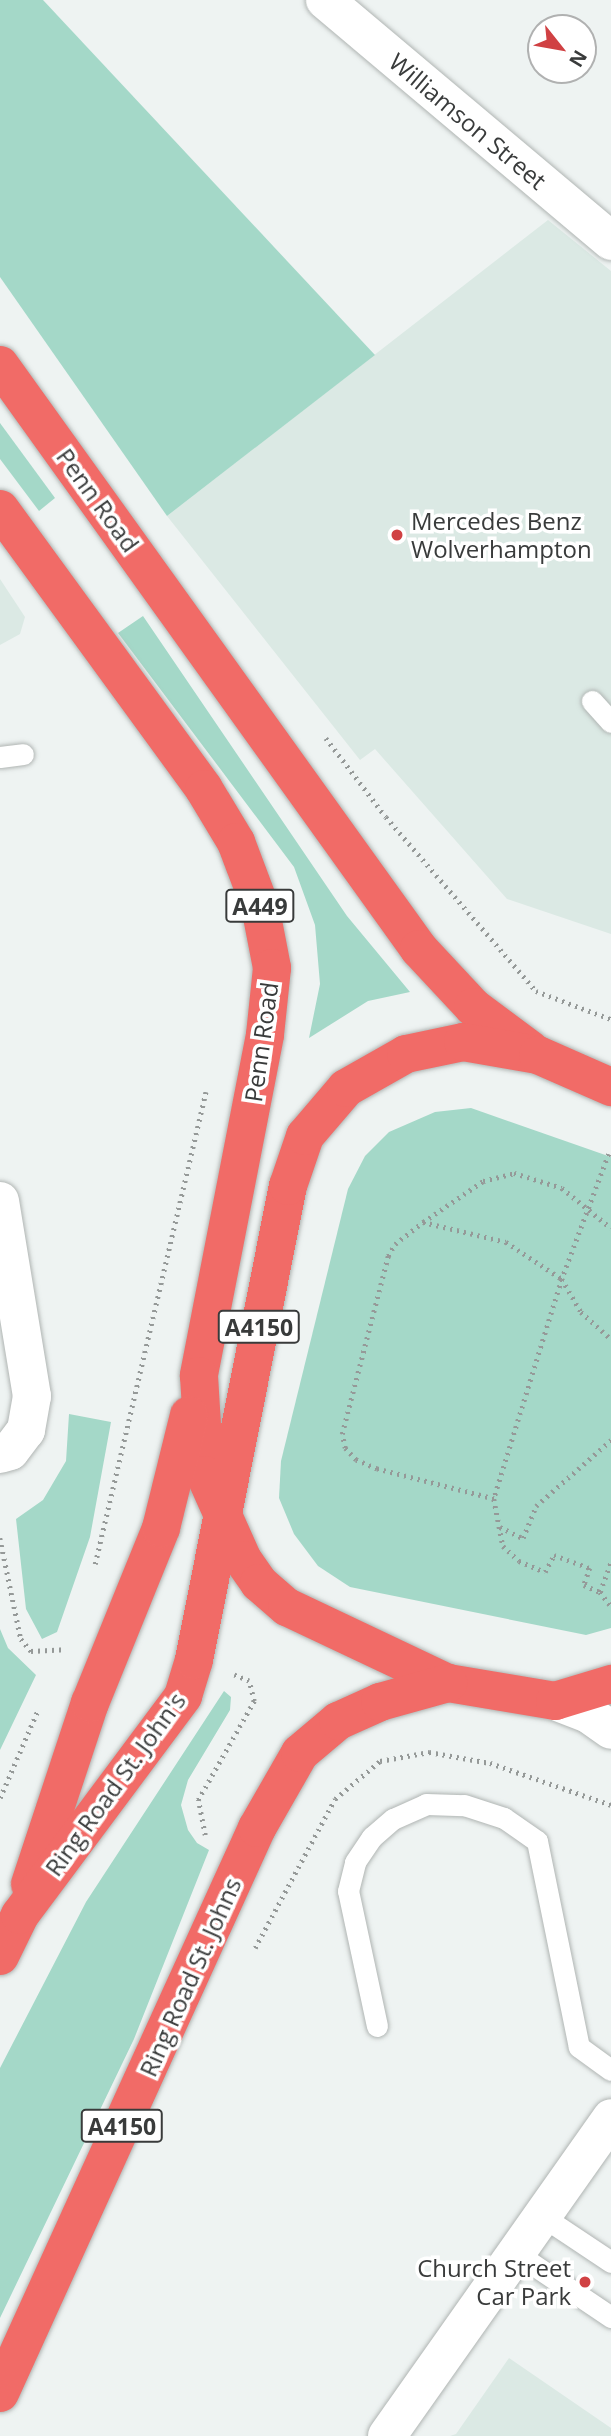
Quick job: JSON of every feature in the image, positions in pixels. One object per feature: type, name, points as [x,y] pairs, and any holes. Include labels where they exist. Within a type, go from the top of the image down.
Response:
[{"type":"highway","name":"Penn Road","points":[[0,365],[419,949],[473,1007],[538,1055]]},
{"type":"highway","name":"Penn Road","points":[[0,509],[204,789],[236,842],[260,906],[272,968],[265,1035],[200,1376],[205,1475],[223,1520]]},
{"type":"highway","name":"A4150","points":[[611,1087],[538,1055],[463,1042],[406,1054],[346,1088],[306,1136],[288,1186],[223,1520],[259,1583],[287,1607],[448,1683],[555,1701],[611,1685]]},
{"type":"highway","points":[[20,1916],[90,1703],[161,1528],[200,1376]]},
{"type":"highway","name":"Ring Road St. John's","points":[[0,1956],[20,1916],[183,1696],[223,1520]]},
{"type":"highway","name":"Ring Road St. Johns","points":[[0,2393],[257,1828],[300,1753],[338,1721],[380,1702],[448,1683]]},
{"type":"street","name":"Williamson Street","points":[[326,0],[611,241]]},
{"type":"street","points":[[0,1201],[32,1396],[26,1430],[10,1451],[0,1454]]},
{"type":"street","points":[[555,1701],[587,1713],[611,1730]]},
{"type":"street","points":[[387,2436],[611,2118]]},
{"type":"lane","points":[[592,701],[611,722]]},
{"type":"lane","points":[[0,757],[23,754]]},
{"type":"lane","points":[[377,2026],[348,1891],[355,1862],[372,1838],[393,1819],[426,1804],[464,1805],[504,1818],[537,1841],[579,2047],[611,2070]]},
{"type":"lane","points":[[542,2216],[611,2262]]},
{"type":"lane","points":[[516,2253],[611,2317]]},
{"type":"path","points":[[319,728],[386,817],[536,991],[611,1019]]},
{"type":"path","points":[[95,1567],[209,1077]]},
{"type":"path","points":[[609,1154],[586,1208],[562,1279],[494,1499],[503,1546],[519,1561],[545,1572],[554,1555],[590,1568],[584,1585],[600,1592],[611,1606]]},
{"type":"path","points":[[494,1499],[377,1469],[356,1460],[345,1448],[342,1434],[388,1256],[402,1237],[483,1181],[514,1172],[562,1188],[611,1228]]},
{"type":"path","points":[[422,1222],[506,1242],[562,1279],[581,1312],[611,1339]]},
{"type":"path","points":[[499,1527],[523,1538],[536,1506],[611,1440]]},
{"type":"path","points":[[0,1538],[21,1639],[31,1651],[64,1648]]},
{"type":"path","points":[[600,1592],[611,1562]]},
{"type":"path","points":[[59,1661],[69,1637]]},
{"type":"path","points":[[0,1798],[43,1698]]},
{"type":"shaded area","name":"Mercedes Benz Wolverhampton","points":[[548,220],[611,271],[611,934],[507,899],[375,749],[360,760],[167,516]]},
{"type":"shaded area","points":[[0,579],[25,617],[20,634],[0,645]]},
{"type":"shaded area","points":[[509,2358],[611,2428],[611,2436],[450,2436],[456,2434]]},
{"type":"green space","points":[[0,0],[43,0],[375,355],[167,516],[0,277]]},
{"type":"green space","points":[[0,423],[55,498],[39,511],[0,459]]},
{"type":"green space","points":[[143,616],[347,916],[410,992],[368,1001],[309,1038],[320,984],[315,925],[294,867],[118,633]]},
{"type":"green space","points":[[471,1108],[611,1157],[611,1628],[586,1635],[350,1587],[318,1566],[294,1534],[279,1498],[281,1461],[348,1189],[365,1156],[389,1132],[435,1112]]},
{"type":"green space","points":[[69,1414],[111,1422],[90,1537],[57,1632],[42,1639],[26,1609],[16,1519],[43,1500],[66,1461]]},
{"type":"green space","points":[[0,1629],[8,1648],[36,1675],[0,1750]]},
{"type":"green space","points":[[224,1691],[231,1697],[230,1710],[188,1780],[181,1805],[188,1830],[197,1843],[209,1850],[134,2039],[0,2318],[0,2068],[86,1902]]},
{"type":"place","name":"Mercedes Benz Wolverhampton","points":[[397,535]]},
{"type":"place","name":"Church Street Car Park","points":[[585,2282]]}]
